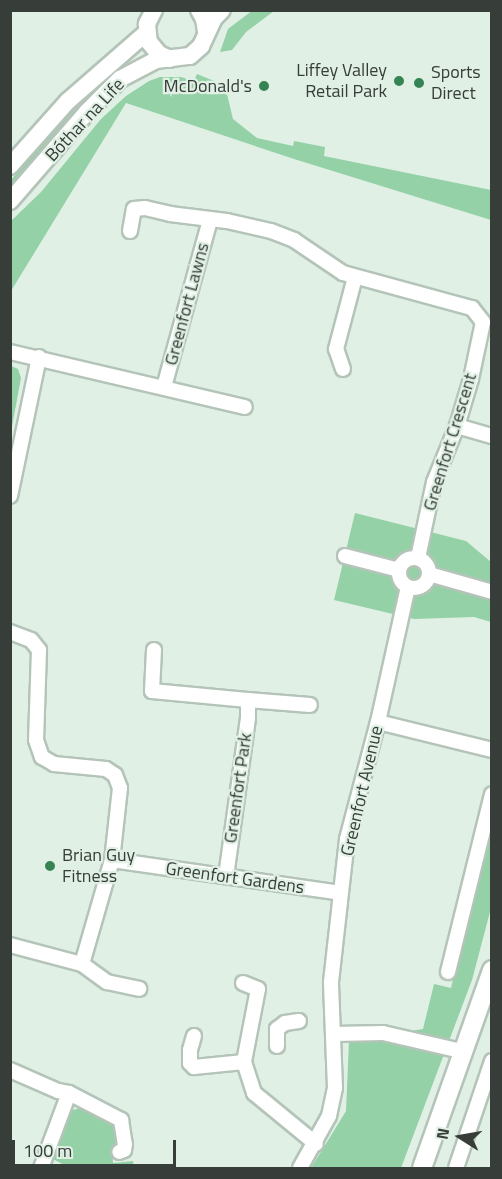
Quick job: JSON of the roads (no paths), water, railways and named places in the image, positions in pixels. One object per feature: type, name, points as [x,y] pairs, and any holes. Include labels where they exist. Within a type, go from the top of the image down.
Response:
[{"type":"main road","points":[[422,1168],[465,1052],[492,970]]},
{"type":"street","points":[[154,10],[149,18],[147,32],[154,50],[171,59]]},
{"type":"street","points":[[199,10],[206,32]]},
{"type":"street","name":"Bóthar na Life","points":[[10,201],[87,112],[120,79],[150,62],[184,59],[196,52],[206,32],[222,10]]},
{"type":"street","name":"Bóthar na Life","points":[[10,166],[68,101],[147,32]]},
{"type":"street","name":"Greenfort Crescent","points":[[130,231],[134,210],[145,207],[249,226],[294,240],[343,273],[472,308],[483,322],[471,379],[457,426],[434,482],[418,558]]},
{"type":"street","name":"Greenfort Lawns","points":[[164,387],[210,220]]},
{"type":"street","points":[[344,369],[336,349],[355,277]]},
{"type":"street","name":"Greenfort Lawns","points":[[10,352],[245,407]]},
{"type":"street","points":[[10,496],[39,357]]},
{"type":"street","points":[[457,426],[492,436]]},
{"type":"street","points":[[345,556],[399,570]]},
{"type":"street","points":[[418,558],[425,562],[429,574],[422,586],[408,586],[401,580],[399,570],[404,561],[418,558]]},
{"type":"street","points":[[429,574],[492,592]]},
{"type":"street","name":"Greenfort Avenue","points":[[300,1168],[316,1144],[330,1116],[334,1089],[331,982],[347,839],[378,722],[408,586]]},
{"type":"street","points":[[10,632],[31,640],[39,650],[36,740],[42,757],[54,764],[106,769],[118,782],[120,798],[112,860],[81,964]]},
{"type":"street","points":[[154,650],[152,691],[310,705]]},
{"type":"street","name":"Greenfort Park","points":[[226,876],[248,718],[248,700]]},
{"type":"street","points":[[378,722],[492,750]]},
{"type":"street","points":[[447,972],[492,794]]},
{"type":"street","name":"Greenfort Gardens","points":[[112,860],[341,893]]},
{"type":"street","points":[[10,945],[81,964],[107,982],[139,989]]},
{"type":"street","points":[[243,983],[258,989],[244,1062],[254,1093],[316,1144]]},
{"type":"street","points":[[252,1020],[277,1029],[299,1021]]},
{"type":"street","points":[[277,1029],[277,1046]]},
{"type":"street","points":[[334,1034],[383,1033],[465,1052]]},
{"type":"street","points":[[194,1036],[190,1050],[190,1063],[194,1067],[244,1062]]},
{"type":"street","points":[[456,1168],[492,1061]]},
{"type":"street","points":[[10,1070],[69,1094],[121,1120],[125,1143],[124,1150],[119,1152]]},
{"type":"street","points":[[46,1167],[69,1094]]},
{"type":"place","name":"Liffey Valley Retail Park","points":[[399,81]]},
{"type":"place","name":"Sports Direct","points":[[419,83]]},
{"type":"place","name":"McDonald's","points":[[264,86]]},
{"type":"place","name":"Brian Guy Fitness","points":[[50,866]]}]
